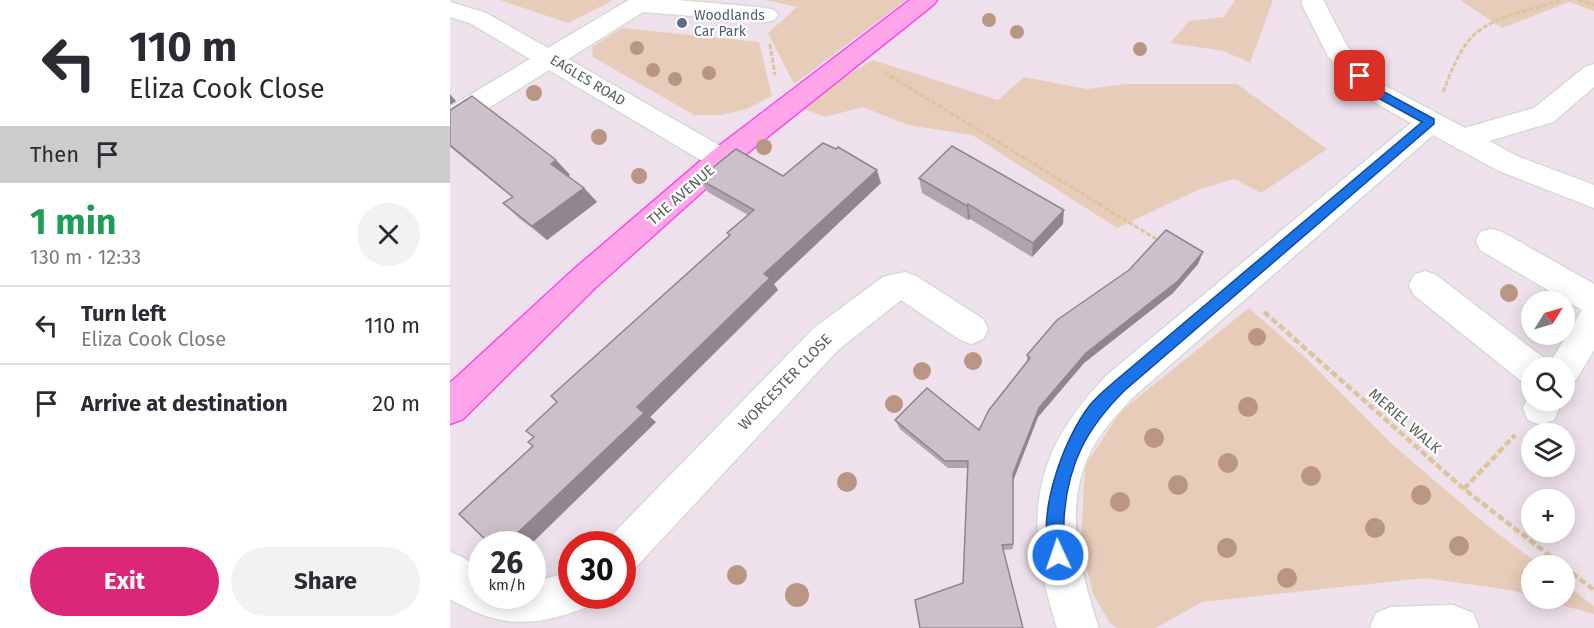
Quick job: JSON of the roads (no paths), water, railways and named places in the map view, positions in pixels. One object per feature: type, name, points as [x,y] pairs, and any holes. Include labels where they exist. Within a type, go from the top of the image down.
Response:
[{"type":"main road","name":"THE AVENUE","points":[[450,407],[585,279],[721,159],[925,0]]},
{"type":"street","points":[[1313,3],[1337,50],[1371,89],[1509,164],[1594,197]]},
{"type":"street","points":[[450,119],[639,4],[766,15]]},
{"type":"street","name":"EAGLES ROAD","points":[[450,9],[478,18],[721,159]]},
{"type":"street","points":[[1464,138],[1543,115],[1594,73]]},
{"type":"street","points":[[1078,628],[1060,572],[1056,522],[1059,486],[1073,447],[1090,417],[1110,395],[1430,122]]},
{"type":"street","points":[[1491,241],[1594,300]]},
{"type":"street","points":[[1425,285],[1521,360]]},
{"type":"street","name":"WORCESTER CLOSE","points":[[636,538],[826,339],[894,287],[904,286],[971,329]]},
{"type":"street","points":[[1571,357],[1594,320]]},
{"type":"street","points":[[450,572],[474,593],[508,606],[535,605],[558,597]]},
{"type":"street","points":[[1391,628],[1453,626],[1458,628]]},
{"type":"place","name":"Woodlands Car Park","points":[[682,23]]}]
